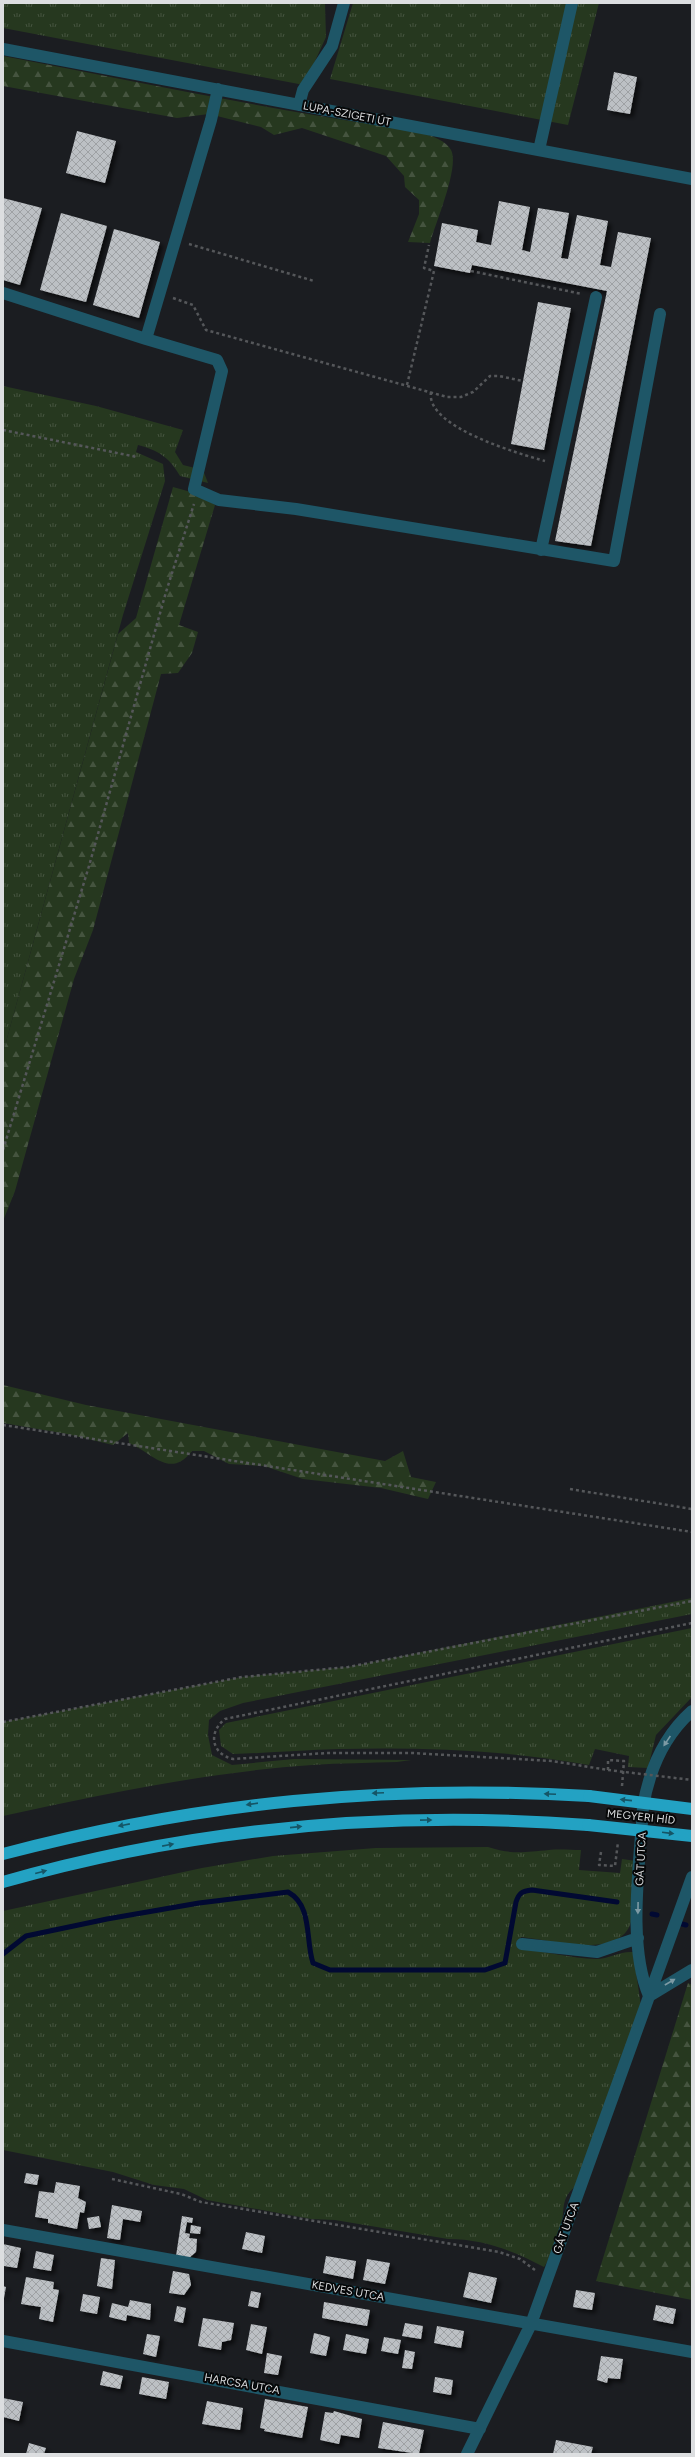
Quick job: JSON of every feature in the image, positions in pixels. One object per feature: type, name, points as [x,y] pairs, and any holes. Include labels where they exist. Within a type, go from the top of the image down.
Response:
[{"type":"highway","name":"MEGYERI HÍD","points":[[3,1854],[121,1825],[195,1812],[270,1802],[347,1796],[484,1792],[589,1796],[692,1809]]},
{"type":"highway","name":"MEGYERI HÍD","points":[[3,1882],[111,1856],[191,1840],[326,1824],[429,1820],[538,1821],[692,1836]]},
{"type":"street","points":[[299,105],[303,90],[332,46],[344,3]]},
{"type":"street","points":[[539,150],[572,3]]},
{"type":"street","name":"LUPA-SZIGETI ÚT","points":[[3,49],[692,179]]},
{"type":"street","points":[[146,339],[211,120],[218,90]]},
{"type":"street","points":[[3,293],[217,360],[222,371],[194,489],[219,500],[296,509],[614,561],[660,314]]},
{"type":"street","points":[[541,550],[596,297]]},
{"type":"street","name":"GÁT UTCA","points":[[467,2454],[531,2324],[649,1996],[642,1980],[638,1938],[642,1839],[646,1788],[660,1752],[680,1721],[692,1711]]},
{"type":"street","points":[[649,1996],[692,1877]]},
{"type":"street","points":[[522,1944],[597,1952],[638,1938]]},
{"type":"street","points":[[649,1996],[692,1970]]},
{"type":"street","name":"KEDVES UTCA","points":[[3,2230],[692,2352]]},
{"type":"street","name":"HARCSA UTCA","points":[[3,2340],[480,2428]]},
{"type":"path","points":[[175,240],[314,281]]},
{"type":"path","points":[[407,386],[434,271],[424,268],[429,245]]},
{"type":"path","points":[[471,271],[596,297]]},
{"type":"path","points":[[159,294],[193,306],[206,330],[431,392],[447,398],[461,397],[473,392],[490,376],[499,376],[523,381]]},
{"type":"path","points":[[431,392],[430,399],[447,419],[488,444],[559,465]]},
{"type":"path","points":[[3,430],[136,456]]},
{"type":"path","points":[[3,1150],[89,866],[166,592],[194,506],[194,489]]},
{"type":"path","points":[[3,1425],[692,1532]]},
{"type":"path","points":[[570,1488],[692,1509]]},
{"type":"path","points":[[3,1722],[242,1677],[348,1667],[692,1601]]},
{"type":"path","points":[[692,1623],[225,1719],[219,1724],[213,1734],[214,1743],[220,1753],[233,1759],[327,1753],[412,1753],[537,1760],[692,1780]]},
{"type":"path","points":[[608,1770],[608,1760],[624,1761],[622,1786],[646,1788]]},
{"type":"path","points":[[601,1852],[599,1865],[615,1866],[618,1837],[642,1839]]},
{"type":"path","points":[[112,2179],[181,2194],[202,2202],[499,2252],[520,2259],[537,2272],[546,2282]]},
{"type":"green space","points":[[3,3],[325,3],[326,37],[304,85],[3,28]]},
{"type":"green space","points":[[353,3],[599,3],[568,125],[330,79]]},
{"type":"green space","points":[[3,56],[329,118],[406,129],[438,139],[446,144],[451,150],[453,158],[450,182],[430,243],[408,242],[419,214],[419,200],[405,187],[404,176],[386,156],[302,128],[274,135],[261,127],[209,114],[177,118],[3,86]]},
{"type":"green space","points":[[3,386],[96,406],[183,430],[175,452],[183,465],[203,470],[208,483],[180,476],[172,464],[163,456],[152,449],[138,445],[136,452],[163,464],[165,481],[123,615],[3,1053]]},
{"type":"green space","points":[[173,487],[198,494],[215,505],[179,625],[198,632],[192,653],[178,673],[161,674],[93,930],[74,979],[15,1191],[3,1221],[3,1053],[118,634],[136,618]]},
{"type":"green space","points":[[3,1385],[86,1405],[385,1461],[403,1451],[411,1477],[436,1482],[428,1499],[381,1488],[303,1479],[264,1466],[229,1464],[204,1451],[192,1451],[184,1459],[176,1463],[169,1464],[154,1458],[129,1443],[128,1433],[113,1445],[67,1434],[3,1423]]},
{"type":"green space","points":[[692,1598],[692,1614],[243,1703],[220,1711],[209,1720],[208,1735],[212,1755],[232,1765],[294,1759],[411,1760],[273,1768],[195,1778],[118,1792],[3,1816],[3,1722],[242,1677],[348,1667]]},
{"type":"green space","points":[[692,1628],[692,1697],[656,1735],[648,1768],[628,1767],[629,1756],[595,1749],[589,1765],[527,1756],[433,1749],[326,1749],[233,1754],[221,1746],[219,1730],[226,1723]]},
{"type":"green space","points":[[488,1847],[497,1850],[518,1852],[581,1850],[579,1870],[620,1873],[622,1859],[636,1861],[633,1915],[624,1934],[613,1941],[582,1945],[521,1937],[519,1947],[577,1957],[601,1959],[633,1952],[641,2006],[575,2187],[570,2191],[565,2201],[562,2221],[556,2243],[544,2267],[509,2251],[474,2241],[448,2239],[335,2220],[311,2219],[207,2200],[184,2189],[154,2185],[113,2172],[3,2150],[3,1911],[202,1868],[273,1856],[376,1848]]},
{"type":"green space","points":[[688,1983],[692,1985],[692,2300],[596,2281]]},
{"type":"building","points":[[614,72],[637,77],[630,114],[607,110]]},
{"type":"building","points":[[77,131],[116,141],[105,183],[66,173]]},
{"type":"building","points":[[3,198],[42,208],[20,285],[3,280]]},
{"type":"building","points":[[499,201],[530,207],[522,250],[530,252],[538,208],[569,213],[561,258],[568,259],[577,215],[608,221],[600,265],[611,267],[618,232],[651,238],[591,546],[555,541],[607,291],[472,265],[470,273],[434,266],[442,223],[478,230],[476,242],[491,245]]},
{"type":"building","points":[[61,213],[107,226],[86,302],[40,290]]},
{"type":"building","points":[[114,229],[160,242],[139,318],[93,305]]},
{"type":"building","points":[[538,302],[571,308],[544,450],[511,444]]},
{"type":"building","points":[[26,2173],[39,2175],[37,2185],[24,2183]]},
{"type":"building","points":[[56,2182],[80,2186],[78,2198],[86,2202],[84,2213],[80,2212],[77,2229],[48,2223],[48,2219],[35,2217],[39,2191],[54,2193]]},
{"type":"building","points":[[112,2205],[142,2211],[140,2222],[123,2219],[120,2240],[107,2238]]},
{"type":"building","points":[[99,2216],[101,2227],[89,2229],[87,2218]]},
{"type":"building","points":[[182,2216],[193,2218],[192,2223],[187,2222],[185,2233],[190,2234],[189,2238],[197,2239],[196,2252],[189,2258],[176,2256]]},
{"type":"building","points":[[191,2225],[201,2227],[200,2234],[190,2233]]},
{"type":"building","points":[[246,2232],[265,2236],[262,2253],[242,2249]]},
{"type":"building","points":[[3,2244],[21,2248],[17,2268],[4,2266],[3,2269]]},
{"type":"building","points":[[36,2251],[54,2255],[51,2271],[33,2268]]},
{"type":"building","points":[[326,2256],[356,2261],[353,2279],[323,2273]]},
{"type":"building","points":[[101,2258],[115,2260],[112,2289],[97,2286]]},
{"type":"building","points":[[367,2259],[390,2263],[385,2284],[363,2280]]},
{"type":"building","points":[[173,2271],[189,2274],[191,2285],[184,2295],[169,2293]]},
{"type":"building","points":[[469,2272],[497,2278],[491,2303],[463,2297]]},
{"type":"building","points":[[26,2277],[54,2282],[53,2289],[59,2290],[53,2322],[39,2319],[41,2307],[21,2304]]},
{"type":"building","points":[[3,2286],[6,2287],[4,2298],[3,2298]]},
{"type":"building","points":[[576,2290],[595,2293],[592,2310],[573,2307]]},
{"type":"building","points":[[251,2291],[261,2293],[258,2308],[248,2306]]},
{"type":"building","points":[[83,2294],[100,2297],[97,2314],[80,2311]]},
{"type":"building","points":[[130,2300],[151,2304],[150,2320],[127,2315],[126,2321],[109,2317],[112,2303],[128,2307]]},
{"type":"building","points":[[324,2302],[370,2310],[367,2326],[322,2318]]},
{"type":"building","points":[[656,2305],[676,2309],[673,2324],[653,2320]]},
{"type":"building","points":[[177,2306],[186,2308],[183,2323],[174,2321]]},
{"type":"building","points":[[203,2318],[234,2323],[231,2340],[222,2342],[221,2350],[198,2346]]},
{"type":"building","points":[[405,2323],[423,2326],[421,2339],[402,2336]]},
{"type":"building","points":[[251,2324],[267,2327],[262,2354],[246,2350]]},
{"type":"building","points":[[437,2326],[464,2331],[461,2348],[434,2343]]},
{"type":"building","points":[[314,2333],[330,2337],[326,2356],[310,2353]]},
{"type":"building","points":[[147,2334],[160,2336],[156,2357],[143,2354]]},
{"type":"building","points":[[346,2334],[369,2339],[366,2354],[343,2350]]},
{"type":"building","points":[[384,2337],[401,2340],[398,2354],[381,2351]]},
{"type":"building","points":[[405,2350],[415,2352],[412,2369],[402,2368]]},
{"type":"building","points":[[267,2353],[282,2356],[278,2375],[264,2373]]},
{"type":"building","points":[[601,2356],[623,2359],[620,2379],[608,2378],[607,2383],[597,2380]]},
{"type":"building","points":[[103,2371],[123,2376],[120,2389],[100,2385]]},
{"type":"building","points":[[142,2377],[169,2382],[166,2399],[139,2394]]},
{"type":"building","points":[[435,2377],[453,2380],[451,2395],[433,2392]]},
{"type":"building","points":[[3,2398],[23,2402],[19,2421],[3,2417]]},
{"type":"building","points":[[265,2399],[308,2407],[302,2438],[264,2431],[265,2429],[260,2428]]},
{"type":"building","points":[[207,2401],[243,2408],[240,2430],[202,2424]]},
{"type":"building","points":[[334,2411],[362,2419],[359,2438],[341,2435],[339,2444],[320,2440],[325,2412],[333,2413]]},
{"type":"building","points":[[383,2422],[424,2430],[419,2454],[378,2448]]},
{"type":"building","points":[[556,2440],[593,2447],[591,2454],[553,2454]]},
{"type":"building","points":[[29,2443],[46,2448],[44,2454],[26,2454]]},
{"type":"waterway","points":[[3,1954],[26,1936],[107,1919],[199,1903],[288,1892],[296,1898],[305,1914],[313,1963],[330,1970],[485,1970],[505,1963],[516,1902],[518,1896],[523,1892],[532,1890],[617,1902]]},
{"type":"waterway","points":[[652,1914],[657,1915]]},
{"type":"waterway","points":[[682,1924],[686,1925]]}]
